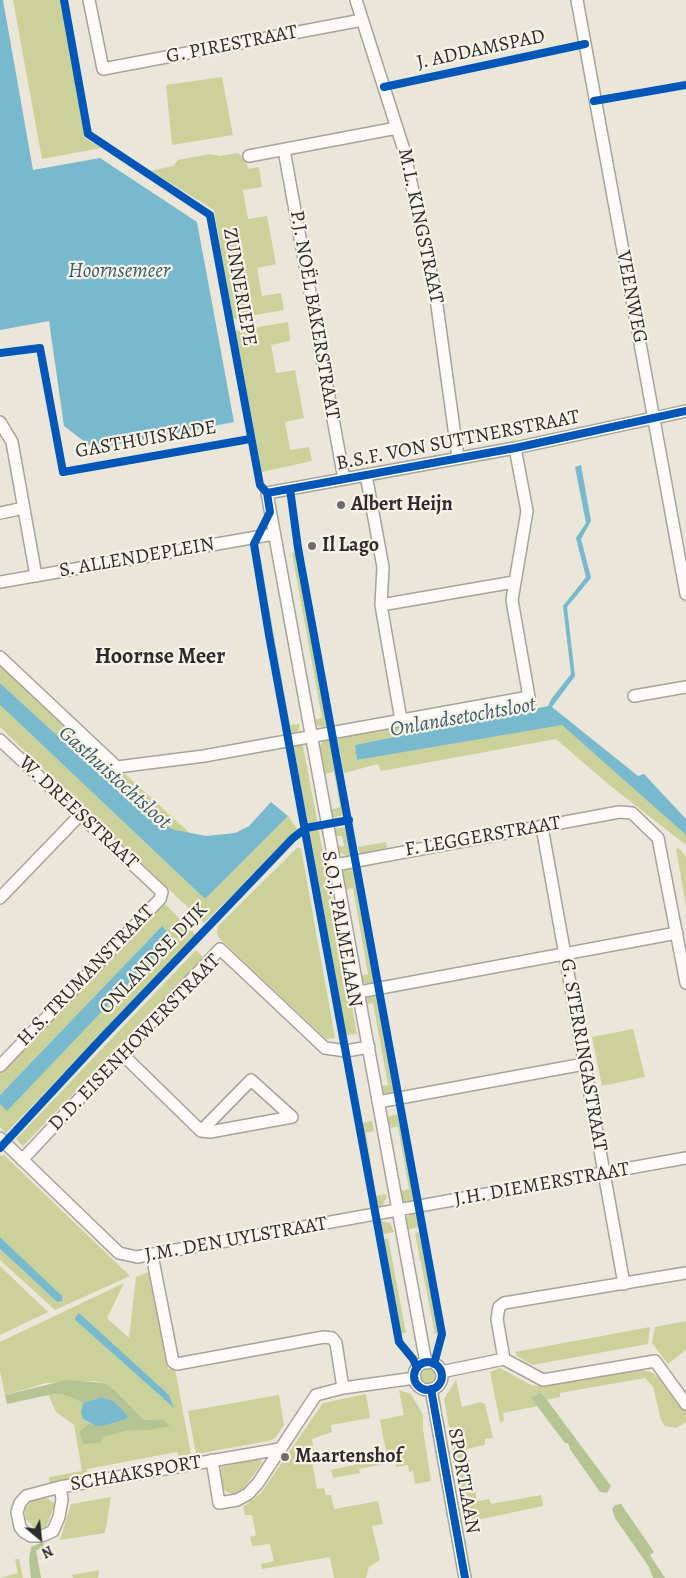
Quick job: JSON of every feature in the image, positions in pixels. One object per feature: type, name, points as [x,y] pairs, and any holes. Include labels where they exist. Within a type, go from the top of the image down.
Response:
[{"type":"street","name":"G. PIRESTRAAT","points":[[89,0],[103,69],[362,20]]},
{"type":"street","name":"M.L. KINGSTRAAT","points":[[356,0],[397,128],[435,290],[458,458]]},
{"type":"street","name":"VEENWEG","points":[[577,0],[686,594]]},
{"type":"street","points":[[249,156],[397,128]]},
{"type":"street","name":"P.J. NOËL BAKERSTRAAT","points":[[284,150],[344,479]]},
{"type":"street","name":"B.S.F. VON SUTTNERSTRAAT","points":[[267,494],[515,448],[686,411]]},
{"type":"street","points":[[0,422],[12,442],[36,576]]},
{"type":"street","points":[[0,657],[116,767],[204,756],[529,697],[512,600],[527,510],[515,448]]},
{"type":"street","points":[[366,475],[383,567],[381,605],[401,720]]},
{"type":"street","name":"S.O.J. PALMELAAN","points":[[267,494],[426,1363]]},
{"type":"street","points":[[0,513],[24,508]]},
{"type":"street","name":"S. ALLENDEPLEIN","points":[[0,582],[274,534]]},
{"type":"street","points":[[381,605],[514,582]]},
{"type":"street","points":[[634,696],[686,687]]},
{"type":"street","name":"W. DREESSTRAAT","points":[[0,740],[78,816],[155,886]]},
{"type":"street","name":"F. LEGGERSTRAAT","points":[[334,865],[619,812],[632,814],[658,838],[677,933]]},
{"type":"street","points":[[0,898],[78,816]]},
{"type":"street","name":"G. STERRINGASTRAAT","points":[[542,827],[624,1284]]},
{"type":"street","name":"H.S. TRUMANSTRAAT","points":[[0,1066],[160,899],[162,892],[155,886]]},
{"type":"street","points":[[359,992],[677,933],[686,983]]},
{"type":"street","name":"D.D. EISENHOWERSTRAAT","points":[[22,1160],[220,950],[325,1048],[346,1051],[369,1047]]},
{"type":"street","points":[[122,1054],[201,1131],[210,1132],[292,1118],[252,1080],[201,1131]]},
{"type":"street","points":[[378,1102],[584,1064]]},
{"type":"street","name":"J.M. DEN UYLSTRAAT","points":[[0,1138],[120,1253],[137,1258],[398,1212]]},
{"type":"street","name":"J.H. DIEMERSTRAAT","points":[[398,1212],[604,1175],[686,1158]]},
{"type":"street","points":[[152,1256],[173,1362],[177,1364],[324,1337],[332,1338],[336,1343],[343,1388]]},
{"type":"street","points":[[504,1359],[496,1319],[499,1307],[504,1303],[686,1273]]},
{"type":"street","points":[[441,1372],[504,1359],[543,1380],[655,1360],[686,1404]]},
{"type":"street","points":[[426,1363],[434,1364],[441,1372],[440,1383],[431,1389],[422,1388],[415,1378],[417,1368],[426,1363]]},
{"type":"street","name":"SCHAAKSPORT","points":[[212,1460],[219,1503],[244,1498],[252,1491],[316,1395],[343,1388],[415,1378]]},
{"type":"street","name":"SPORTLAAN","points":[[431,1389],[465,1578]]},
{"type":"street","name":"SCHAAKSPORT","points":[[60,1487],[60,1508],[53,1531],[42,1536],[31,1536],[24,1532],[20,1527],[17,1512],[22,1499],[60,1487],[280,1449]]},
{"type":"green space","points":[[13,0],[61,0],[85,138],[101,148],[42,159]]},
{"type":"green space","points":[[222,77],[233,135],[172,145],[166,85]]},
{"type":"green space","points":[[238,153],[246,159],[248,169],[259,167],[262,187],[243,190],[248,219],[267,216],[276,264],[257,268],[262,296],[281,293],[284,310],[233,319],[214,210],[151,171],[173,166],[178,160],[210,154],[220,156]]},
{"type":"green space","points":[[288,322],[290,341],[271,345],[276,373],[295,370],[304,418],[285,422],[290,450],[309,447],[312,461],[262,472],[235,331]]},
{"type":"green space","points":[[296,552],[328,726],[324,727],[315,725],[313,720],[322,718],[292,553]]},
{"type":"green space","points":[[258,562],[261,562],[290,725],[300,724],[298,731],[293,734],[289,734]]},
{"type":"green space","points":[[0,663],[118,771],[123,772],[192,835],[175,830],[145,816],[0,683]]},
{"type":"green space","points":[[536,699],[537,708],[355,745],[357,760],[562,724],[686,835],[686,845],[608,784],[556,739],[381,771],[378,764],[344,773],[337,736]]},
{"type":"green space","points":[[0,705],[205,899],[288,816],[298,830],[204,923],[0,727]]},
{"type":"green space","points":[[329,737],[344,815],[331,818],[329,810],[340,807],[334,772],[323,774],[319,752],[322,742]]},
{"type":"green space","points":[[302,741],[357,1034],[345,1035],[307,834],[307,823],[293,743]]},
{"type":"green space","points":[[346,827],[352,856],[347,856],[337,851],[336,847],[344,846],[342,836],[334,836],[333,829]]},
{"type":"green space","points":[[386,842],[387,849],[360,854],[358,847]]},
{"type":"green space","points":[[297,848],[301,848],[335,1038],[326,1039],[218,937],[217,932],[218,926]]},
{"type":"green space","points":[[676,848],[680,849],[686,857],[686,907]]},
{"type":"green space","points":[[352,864],[374,984],[364,983],[360,976],[368,974],[353,888],[344,890],[342,872],[343,869]]},
{"type":"green space","points":[[163,902],[196,935],[6,1133],[0,1127],[0,1104],[7,1110],[173,937],[162,926],[0,1095],[0,1071]]},
{"type":"green space","points":[[196,950],[204,958],[23,1146],[16,1139]]},
{"type":"green space","points":[[376,993],[394,1094],[384,1093],[380,1086],[388,1085],[373,1003],[364,1005],[366,997]]},
{"type":"green space","points":[[633,1029],[645,1077],[602,1086],[592,1037]]},
{"type":"green space","points":[[398,1114],[414,1202],[406,1203],[398,1192],[409,1189],[398,1127],[388,1128],[385,1117]]},
{"type":"green space","points":[[372,1121],[374,1131],[366,1133],[376,1196],[386,1194],[387,1197],[382,1206],[375,1209],[362,1123]]},
{"type":"green space","points":[[4,1155],[130,1276],[55,1310],[0,1260],[0,1249],[57,1302],[64,1299],[0,1237],[0,1156]]},
{"type":"green space","points":[[416,1212],[419,1227],[406,1230],[405,1218]]},
{"type":"green space","points":[[378,1220],[390,1223],[394,1232],[380,1235]]},
{"type":"green space","points":[[419,1232],[438,1328],[438,1333],[435,1334],[415,1233]]},
{"type":"green space","points":[[388,1238],[406,1333],[400,1334],[382,1240]]},
{"type":"green space","points":[[0,1266],[48,1312],[0,1335]]},
{"type":"green space","points":[[148,1272],[151,1273],[168,1369],[175,1369],[191,1454],[179,1456],[177,1452],[87,1469],[87,1478],[50,1484],[49,1477],[82,1471],[74,1425],[56,1412],[48,1394],[65,1395],[83,1403],[83,1419],[89,1423],[79,1432],[103,1437],[126,1431],[148,1430],[162,1419],[144,1420],[114,1389],[105,1383],[95,1381],[46,1383],[5,1395],[0,1371],[0,1342],[124,1283],[107,1318],[129,1338],[136,1277]],"holes":[[[74,1317],[169,1395],[174,1408]]]},
{"type":"green space","points":[[686,1321],[686,1350],[668,1364],[652,1343],[655,1327]]},
{"type":"green space","points":[[650,1327],[648,1344],[532,1365],[517,1356],[515,1352]]},
{"type":"green space","points":[[500,1368],[531,1385],[538,1386],[641,1370],[651,1372],[664,1381],[686,1412],[686,1422],[676,1428],[665,1426],[661,1420],[653,1387],[645,1378],[560,1393],[560,1397],[546,1400],[542,1392],[532,1398],[538,1406],[503,1413],[504,1421],[500,1422],[490,1372]]},
{"type":"green space","points":[[425,1369],[431,1369],[435,1376],[431,1383],[425,1383],[421,1379],[421,1373]]},
{"type":"green space","points":[[67,1380],[105,1383],[114,1389],[144,1420],[162,1419],[170,1426],[126,1431],[103,1437],[100,1443],[83,1444],[79,1432],[89,1423],[94,1425],[127,1419],[128,1416],[114,1401],[101,1397],[83,1403],[65,1395],[53,1394],[7,1404],[5,1395]]},
{"type":"green space","points":[[456,1380],[462,1407],[480,1402],[485,1404],[493,1438],[485,1439],[485,1445],[467,1449],[477,1501],[489,1499],[491,1504],[541,1495],[543,1506],[472,1521],[469,1510],[464,1511],[444,1399]]},
{"type":"green space","points":[[399,1390],[411,1394],[423,1415],[423,1429],[431,1481],[415,1484],[413,1471],[409,1472],[408,1465],[396,1467],[395,1462],[359,1469],[360,1473],[333,1478],[331,1470],[354,1465],[359,1456],[386,1451],[380,1420],[404,1415]]},
{"type":"green space","points":[[541,1392],[611,1486],[607,1493],[600,1492],[570,1449],[568,1443],[565,1443],[531,1398]]},
{"type":"green space","points":[[366,1394],[370,1418],[331,1425],[332,1432],[312,1439],[315,1462],[312,1463],[317,1489],[324,1488],[326,1495],[331,1495],[334,1509],[378,1501],[383,1524],[372,1526],[380,1560],[369,1567],[366,1578],[334,1578],[330,1557],[262,1569],[261,1564],[274,1561],[270,1544],[252,1546],[250,1537],[256,1535],[252,1515],[245,1515],[243,1507],[261,1493],[323,1403]]},
{"type":"green space","points":[[279,1395],[284,1425],[275,1438],[268,1441],[196,1454],[188,1411]]},
{"type":"green space","points":[[260,1458],[262,1463],[244,1488],[233,1494],[223,1490],[221,1467]]},
{"type":"green space","points":[[45,1497],[55,1504],[46,1527],[34,1528],[26,1519],[25,1509],[33,1499]]},
{"type":"green space","points":[[111,1497],[105,1533],[60,1540],[71,1504]]},
{"type":"green space","points":[[621,1504],[654,1552],[650,1555],[665,1578],[653,1578],[649,1567],[615,1518],[612,1509],[615,1505]]},
{"type":"green space","points":[[43,1542],[44,1549],[36,1550],[41,1578],[31,1578],[29,1560],[31,1547]]},
{"type":"green space","points":[[15,1559],[19,1559],[23,1578],[0,1578],[18,1573]]},
{"type":"green space","points":[[99,1570],[98,1578],[73,1578],[72,1575]]},
{"type":"water","name":"Hoornsemeer","points":[[0,0],[3,0],[33,170],[100,158],[197,222],[234,422],[94,449],[64,426],[49,321],[0,330]]},
{"type":"water","points":[[581,465],[591,521],[581,539],[591,578],[567,607],[575,676],[552,707],[638,776],[644,774],[686,819],[686,835],[562,725],[357,760],[355,745],[548,706],[571,674],[563,606],[586,577],[576,538],[586,523],[575,467]]},
{"type":"water","points":[[0,683],[145,816],[175,830],[206,836],[235,833],[249,826],[271,802],[288,816],[205,899],[0,705]]},
{"type":"water","points":[[162,926],[173,937],[7,1111],[0,1104],[0,1095]]},
{"type":"water","points":[[0,1237],[63,1297],[62,1301],[57,1302],[0,1249]]},
{"type":"water","points":[[79,1313],[169,1395],[174,1408],[74,1319]]},
{"type":"water","points":[[101,1397],[114,1401],[128,1416],[127,1419],[102,1426],[94,1425],[83,1419],[81,1413],[83,1403]]},
{"type":"cycle path","name":"ZUNNERIEPE","points":[[64,0],[88,134],[210,215],[260,485],[267,493]]},
{"type":"cycle path","name":"J. ADDAMSPAD","points":[[384,87],[585,44]]},
{"type":"cycle path","points":[[594,101],[686,85]]},
{"type":"cycle path","name":"GASTHUISKADE","points":[[0,353],[40,348],[63,472],[250,439]]},
{"type":"cycle path","points":[[267,493],[515,448],[686,411]]},
{"type":"cycle path","points":[[290,489],[298,548],[442,1334],[434,1364]]},
{"type":"cycle path","points":[[267,493],[270,512],[254,544],[269,635],[399,1342],[413,1359],[417,1368]]},
{"type":"cycle path","name":"ONLANDSE DIJK","points":[[0,1148],[293,838],[306,828],[349,820]]},
{"type":"cycle path","points":[[428,1362],[438,1366],[442,1376],[438,1386],[428,1390],[418,1386],[414,1376],[418,1366],[428,1362]]},
{"type":"cycle path","points":[[431,1389],[465,1578]]},
{"type":"place","name":"Albert Heijn","points":[[341,505]]},
{"type":"place","name":"Il Lago","points":[[312,546]]},
{"type":"place","name":"Maartenshof","points":[[285,1457]]},
{"type":"district","name":"Hoornse Meer","points":[[160,658]]},
{"type":"water label","name":"Onlandsetochtsloot","points":[[463,718]]},
{"type":"water label","name":"Gasthuistochtsloot","points":[[114,778]]}]
